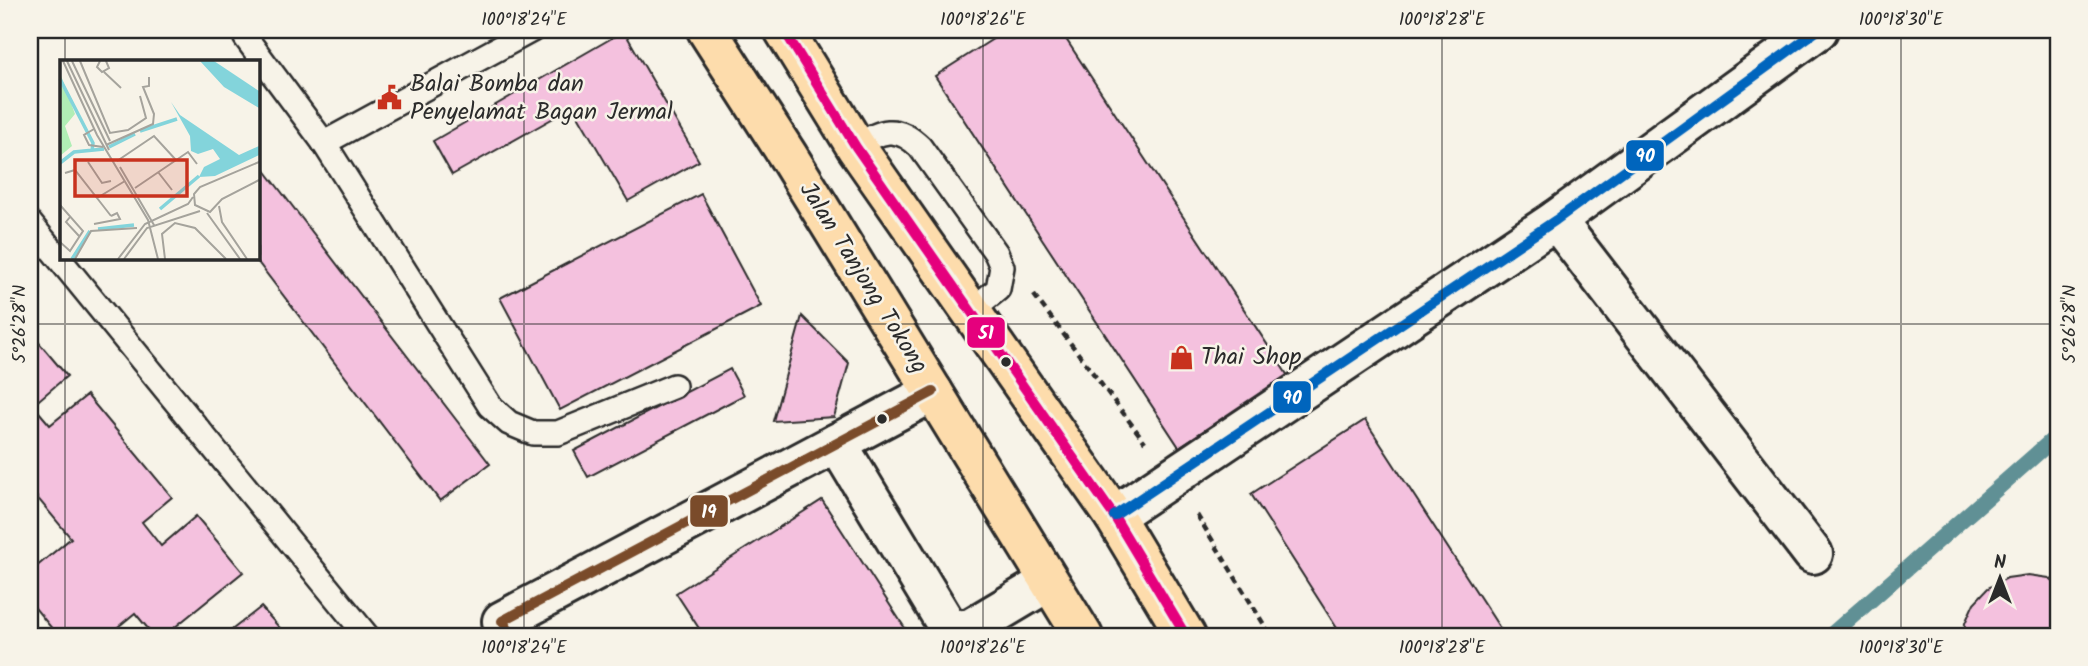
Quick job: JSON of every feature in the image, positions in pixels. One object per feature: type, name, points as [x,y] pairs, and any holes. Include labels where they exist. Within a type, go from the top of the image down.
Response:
[{"type":"main road","name":"Jalan Tanjong Tokong","points":[[707,30],[788,156],[1083,636]]},
{"type":"main road","points":[[785,30],[856,146],[1114,516],[1186,636]]},
{"type":"street","points":[[1114,516],[1556,220],[1818,30]]},
{"type":"street","points":[[1556,220],[1813,554]]},
{"type":"street","points":[[500,631],[933,392]]},
{"type":"street","points":[[838,443],[936,610],[945,622],[956,630],[971,628],[1048,582]]},
{"type":"lane","points":[[324,143],[532,30]]},
{"type":"lane","points":[[246,38],[324,143],[491,406],[509,423],[533,433],[558,433],[674,386]]},
{"type":"lane","points":[[856,146],[881,132],[900,132],[910,137],[920,146],[996,253],[1002,267],[998,289],[971,311]]},
{"type":"lane","points":[[30,223],[367,636]]},
{"type":"path","points":[[1000,275],[1026,284],[1189,503],[1271,636]]},
{"type":"building","points":[[1007,30],[1060,30],[1288,376],[1179,447],[935,76]]},
{"type":"building","points":[[624,31],[699,161],[628,201],[573,107],[452,175],[433,141]]},
{"type":"building","points":[[259,163],[490,464],[440,501],[256,259],[259,259]]},
{"type":"building","points":[[701,194],[761,306],[560,410],[500,298]]},
{"type":"building","points":[[802,316],[849,363],[834,417],[773,421]]},
{"type":"building","points":[[30,332],[67,376],[33,405],[50,425],[87,395],[172,497],[142,522],[161,546],[196,516],[243,572],[164,636],[154,636],[135,613],[107,636],[58,636],[30,602],[30,572],[71,538],[30,489]]},
{"type":"building","points":[[730,369],[744,395],[588,477],[574,451]]},
{"type":"building","points":[[1365,420],[1505,636],[1342,636],[1251,494]]},
{"type":"building","points":[[822,500],[910,636],[704,636],[676,593]]},
{"type":"building","points":[[2028,575],[2049,578],[2058,584],[2058,636],[1964,636],[1965,623],[1974,603],[1988,588],[2007,578]]},
{"type":"building","points":[[261,607],[287,636],[224,636]]},
{"type":"waterway","points":[[1830,636],[2058,435]]},
{"type":"transit line","name":"51","points":[[784,30],[856,147],[1114,516],[1186,636]]},
{"type":"transit line","name":"90","points":[[1114,516],[1556,220],[1818,30]]},
{"type":"transit line","name":"19","points":[[513,636],[502,621],[933,392]]},
{"type":"place","name":"Balai Bomba dan Penyelamat Bagan Jermal","points":[[390,98]]},
{"type":"place","name":"Thai Shop","points":[[1181,357]]}]
